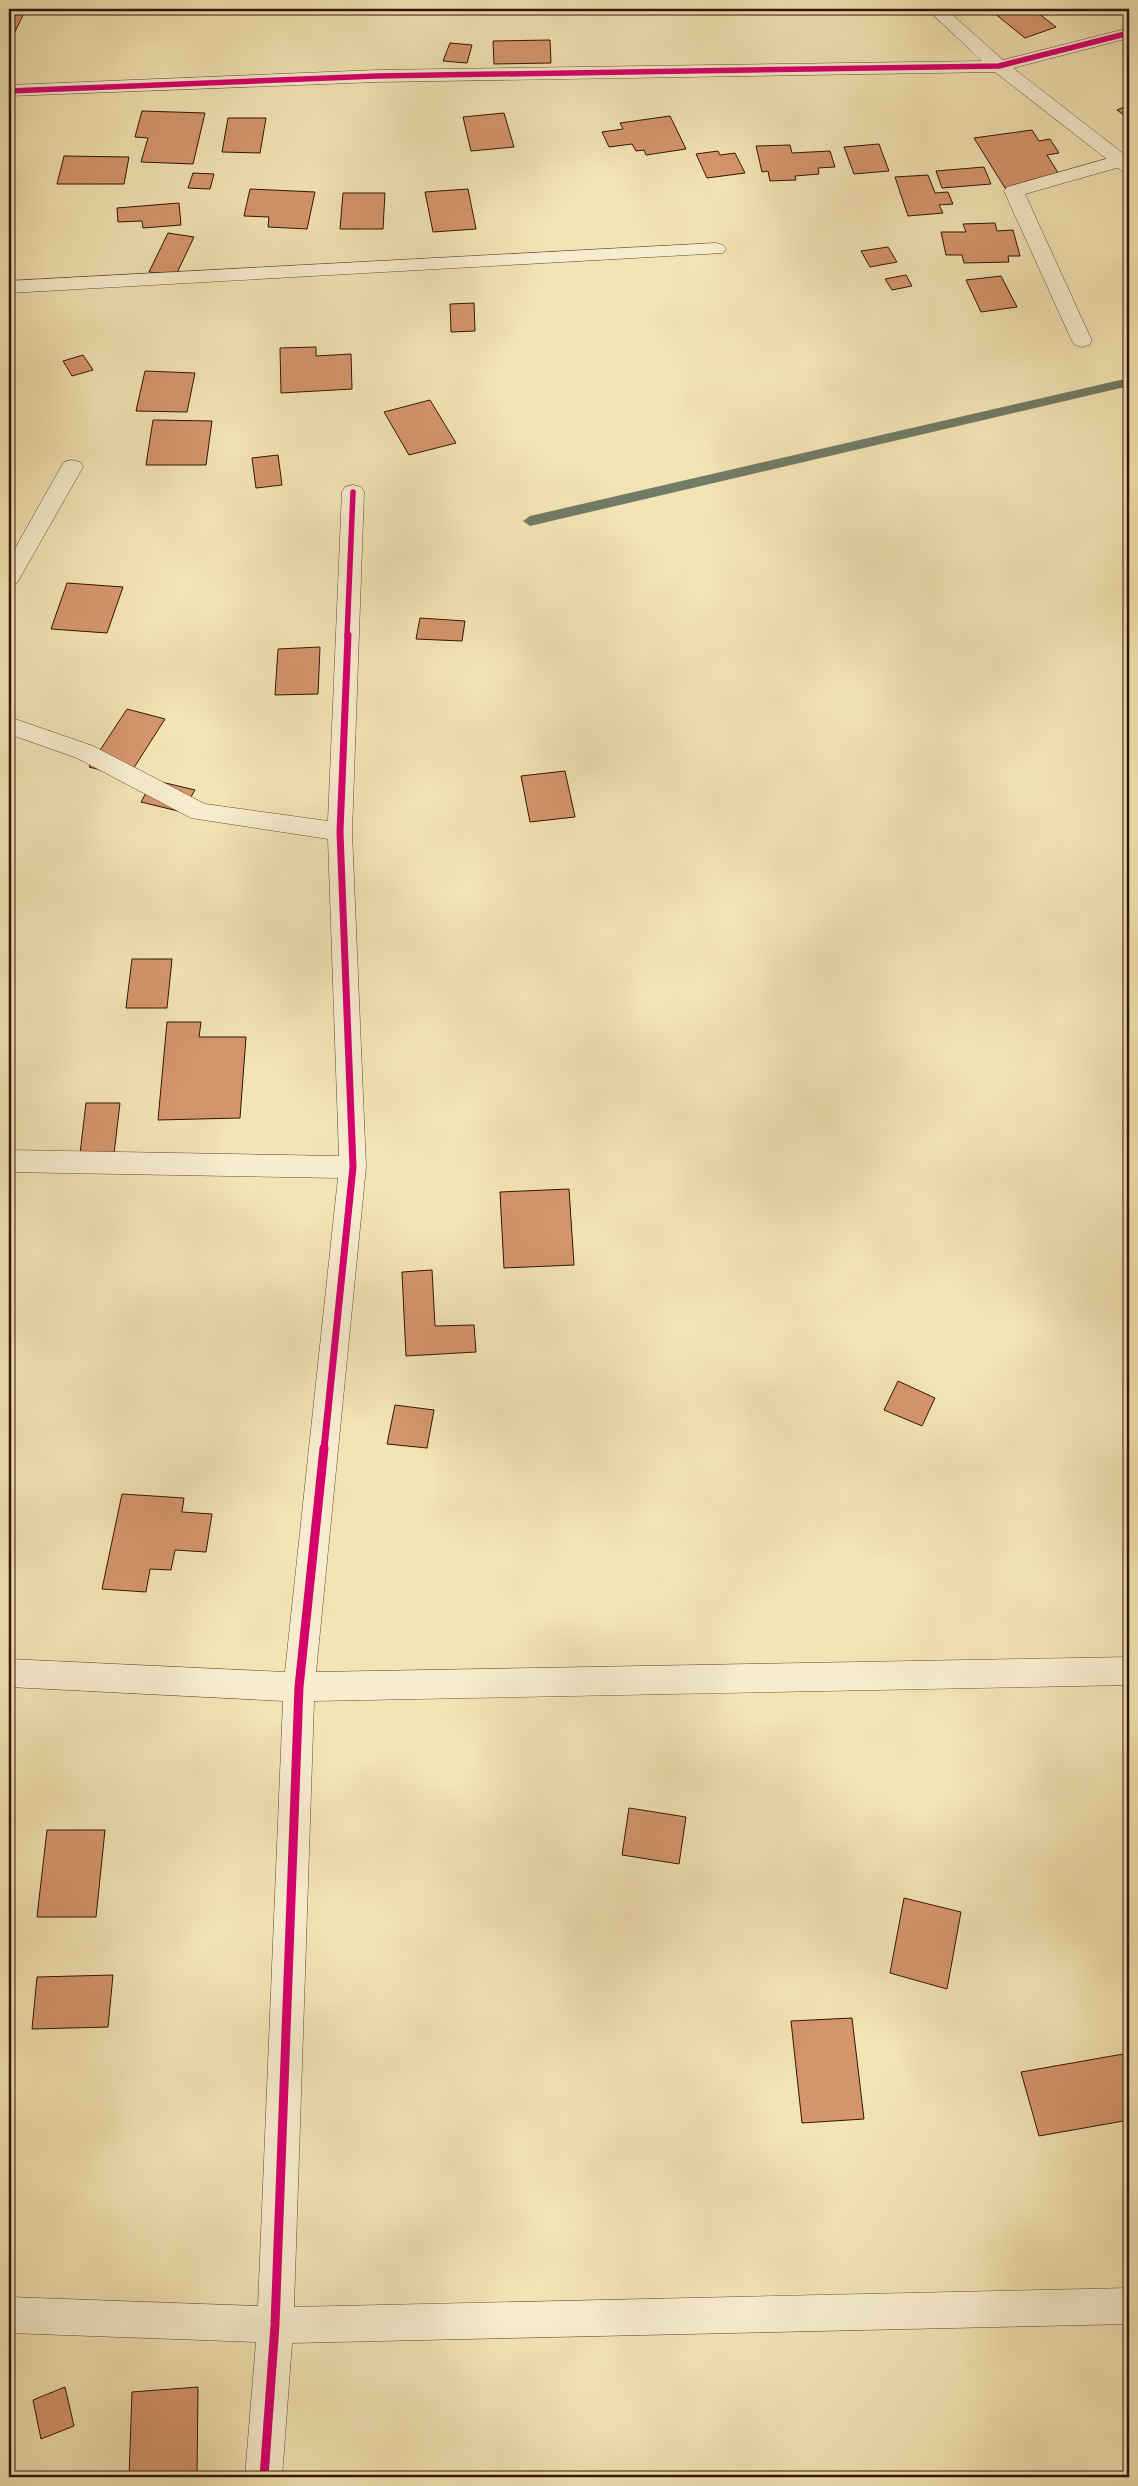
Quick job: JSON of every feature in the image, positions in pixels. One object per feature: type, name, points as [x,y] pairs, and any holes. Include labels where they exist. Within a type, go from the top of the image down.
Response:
[{"type":"street","points":[[936,9],[999,66],[1125,164]]},
{"type":"street","points":[[9,91],[387,75],[999,66],[1129,33]]},
{"type":"street","points":[[1082,341],[1014,191],[1125,164]]},
{"type":"street","points":[[9,287],[716,249]]},
{"type":"street","points":[[9,578],[72,467]]},
{"type":"street","points":[[264,2477],[275,2325],[299,1686],[353,1167],[340,832],[353,492]]},
{"type":"street","points":[[9,725],[85,752],[200,812],[340,832]]},
{"type":"street","points":[[9,1161],[353,1167]]},
{"type":"street","points":[[9,1673],[299,1686],[1129,1670]]},
{"type":"street","points":[[9,2315],[275,2325],[1129,2306]]},
{"type":"building","points":[[9,9],[26,9],[9,44]]},
{"type":"building","points":[[989,9],[1033,9],[1056,27],[1025,38]]},
{"type":"building","points":[[550,40],[551,63],[494,64],[493,41]]},
{"type":"building","points":[[450,43],[472,45],[467,63],[443,61]]},
{"type":"building","points":[[1129,105],[1129,119],[1117,110]]},
{"type":"building","points":[[142,111],[205,113],[193,164],[141,162],[148,138],[135,137]]},
{"type":"building","points":[[504,113],[514,147],[471,151],[463,117]]},
{"type":"building","points":[[670,116],[686,149],[646,155],[644,150],[636,151],[632,144],[609,147],[602,132],[623,129],[620,123]]},
{"type":"building","points":[[228,118],[266,118],[260,153],[222,152]]},
{"type":"building","points":[[1032,130],[1039,141],[1050,139],[1059,153],[1047,155],[1062,179],[1005,188],[974,138]]},
{"type":"building","points":[[879,144],[889,171],[854,174],[844,147]]},
{"type":"building","points":[[790,145],[792,153],[830,151],[835,167],[818,168],[819,174],[795,176],[796,180],[770,181],[768,171],[762,172],[756,146]]},
{"type":"building","points":[[718,151],[720,155],[735,153],[745,173],[707,178],[696,154]]},
{"type":"building","points":[[64,156],[129,157],[124,184],[57,184]]},
{"type":"building","points":[[984,167],[991,184],[942,188],[936,171]]},
{"type":"building","points":[[193,173],[214,174],[210,189],[188,188]]},
{"type":"building","points":[[928,175],[935,193],[948,192],[953,204],[939,205],[943,213],[908,216],[895,177]]},
{"type":"building","points":[[250,189],[315,192],[307,229],[268,227],[269,217],[244,216]]},
{"type":"building","points":[[468,189],[476,229],[433,232],[425,192]]},
{"type":"building","points":[[343,193],[385,193],[383,229],[340,229]]},
{"type":"building","points":[[179,203],[181,225],[143,228],[142,221],[118,222],[117,208]]},
{"type":"building","points":[[995,223],[997,231],[1013,230],[1020,256],[1008,256],[1009,262],[964,263],[962,255],[946,255],[941,232],[966,232],[963,224]]},
{"type":"building","points":[[168,233],[194,237],[176,275],[149,272]]},
{"type":"building","points":[[888,247],[897,262],[870,267],[861,251]]},
{"type":"building","points":[[906,275],[912,286],[892,290],[885,279]]},
{"type":"building","points":[[1001,276],[1017,307],[981,312],[966,280]]},
{"type":"building","points":[[474,303],[475,331],[451,332],[450,304]]},
{"type":"building","points":[[316,347],[316,356],[351,354],[352,389],[281,393],[280,348]]},
{"type":"building","points":[[83,355],[93,370],[72,376],[63,361]]},
{"type":"building","points":[[145,371],[195,373],[187,412],[136,411]]},
{"type":"building","points":[[430,400],[456,443],[409,455],[384,412]]},
{"type":"building","points":[[153,420],[212,421],[206,465],[146,465]]},
{"type":"building","points":[[278,455],[282,485],[256,488],[252,458]]},
{"type":"building","points":[[67,583],[123,587],[107,633],[51,629]]},
{"type":"building","points":[[420,618],[465,621],[462,641],[416,639]]},
{"type":"building","points":[[320,647],[318,694],[275,695],[278,649]]},
{"type":"building","points":[[127,709],[165,719],[128,777],[89,767]]},
{"type":"building","points":[[565,771],[575,817],[530,822],[521,776]]},
{"type":"building","points":[[153,780],[195,790],[182,812],[141,802]]},
{"type":"building","points":[[132,959],[172,959],[167,1008],[126,1008]]},
{"type":"building","points":[[167,1022],[201,1022],[199,1037],[246,1037],[240,1118],[158,1120]]},
{"type":"building","points":[[86,1103],[120,1103],[113,1162],[79,1162]]},
{"type":"building","points":[[569,1189],[574,1265],[504,1268],[500,1192]]},
{"type":"building","points":[[432,1270],[435,1326],[474,1325],[476,1352],[406,1356],[402,1272]]},
{"type":"building","points":[[898,1381],[935,1398],[922,1426],[884,1410]]},
{"type":"building","points":[[395,1405],[434,1410],[427,1448],[387,1444]]},
{"type":"building","points":[[122,1494],[184,1498],[182,1512],[212,1514],[206,1552],[175,1550],[171,1570],[150,1569],[146,1592],[102,1589]]},
{"type":"building","points":[[629,1808],[686,1817],[679,1864],[622,1855]]},
{"type":"building","points":[[47,1830],[105,1830],[96,1917],[37,1917]]},
{"type":"building","points":[[904,1898],[961,1912],[947,1989],[890,1973]]},
{"type":"building","points":[[113,1975],[108,2027],[32,2029],[37,1977]]},
{"type":"building","points":[[852,2018],[864,2119],[802,2123],[791,2021]]},
{"type":"building","points":[[1129,2053],[1129,2120],[1039,2136],[1021,2072]]},
{"type":"building","points":[[65,2387],[74,2426],[41,2439],[33,2400]]},
{"type":"building","points":[[198,2387],[197,2477],[129,2477],[132,2392]]},
{"type":"waterway","points":[[530,521],[1129,382]]},
{"type":"cycle path","points":[[9,91],[377,76],[999,66],[1129,33]]},
{"type":"cycle path","points":[[264,2477],[275,2325],[299,1687],[353,1167],[340,832],[353,492]]}]
